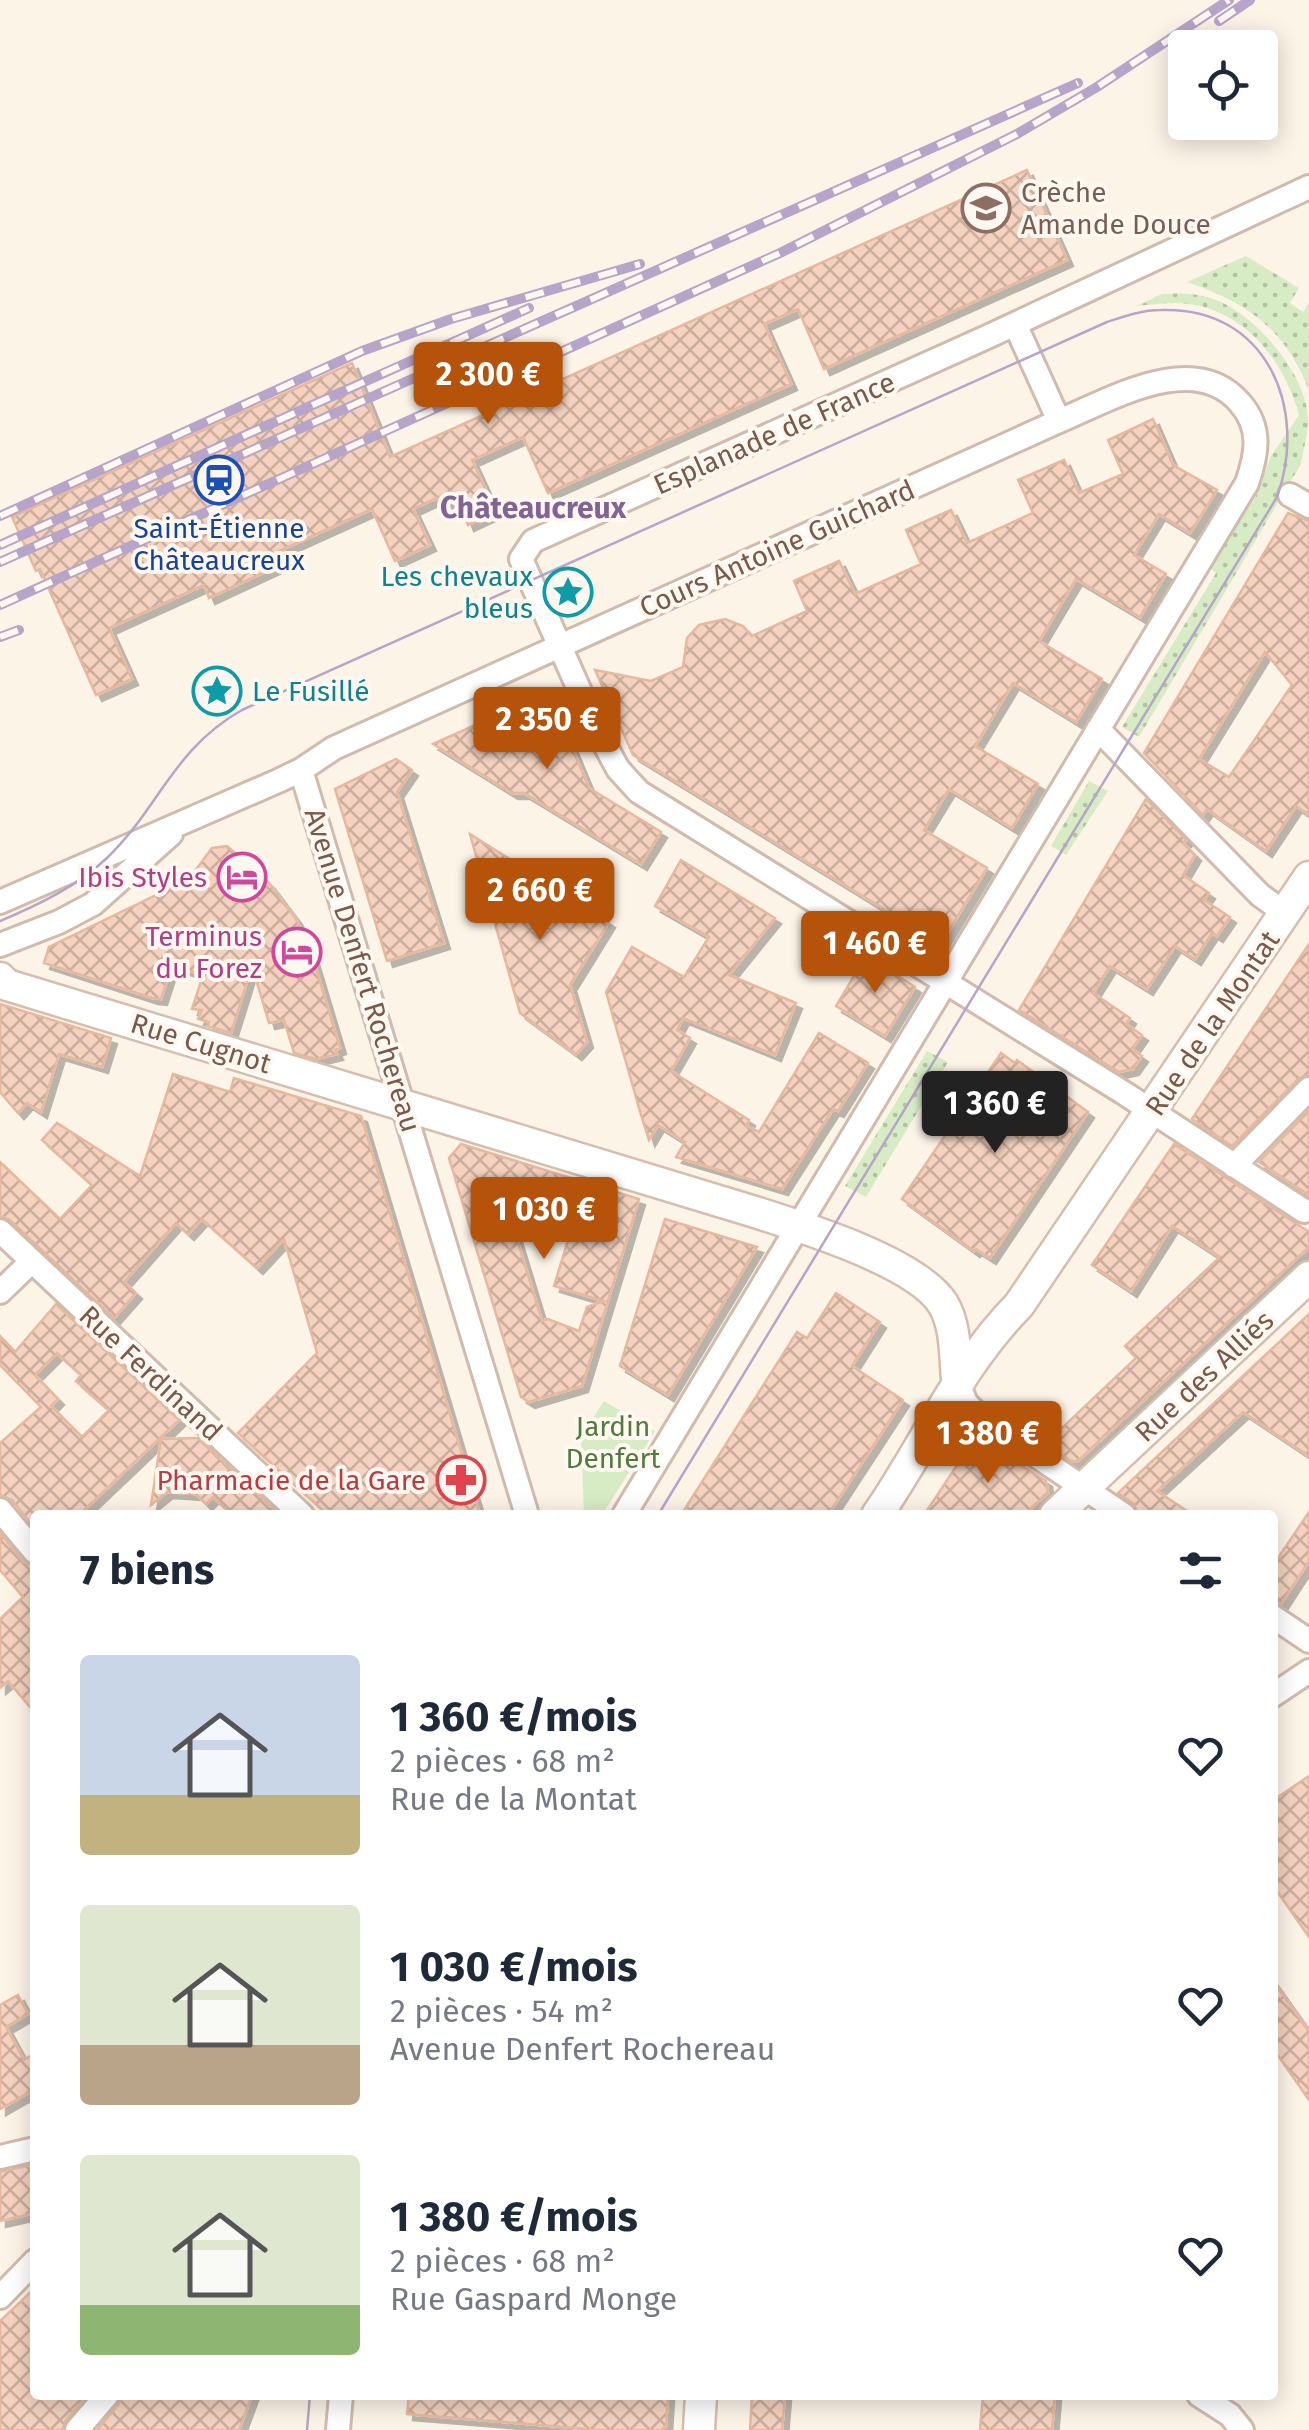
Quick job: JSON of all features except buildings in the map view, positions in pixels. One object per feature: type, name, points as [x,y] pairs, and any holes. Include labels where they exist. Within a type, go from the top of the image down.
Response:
[{"type":"main road","name":"Rue de la Montat","points":[[880,1510],[957,1380],[1019,1305],[1309,877]]},
{"type":"main road","name":"Rue Cugnot","points":[[0,978],[7,985],[800,1226],[905,1270],[930,1288],[943,1304],[951,1322],[957,1380]]},
{"type":"main road","name":"Rue des Alliés","points":[[1059,1510],[1309,1277]]},
{"type":"main road","points":[[698,2430],[701,2400]]},
{"type":"street","name":"Esplanade de France","points":[[560,648],[521,559],[533,541],[1309,187]]},
{"type":"street","points":[[1015,324],[1059,421]]},
{"type":"street","name":"Cours Antoine Guichard","points":[[0,902],[301,770],[334,748],[1059,421],[1171,379],[1221,386],[1252,420],[1256,456],[1246,483],[1098,729]]},
{"type":"street","points":[[560,648],[618,768],[639,792],[1304,1211]]},
{"type":"street","points":[[627,1510],[1098,729],[1260,896],[1285,913]]},
{"type":"street","name":"Avenue Denfert Rochereau","points":[[301,770],[526,1510]]},
{"type":"street","points":[[0,945],[93,904],[186,821]]},
{"type":"street","points":[[1234,1166],[1309,1089]]},
{"type":"street","name":"Rue Ferdinand","points":[[0,1231],[297,1510]]},
{"type":"street","points":[[0,1292],[32,1261]]},
{"type":"street","points":[[957,1380],[966,1402],[982,1420],[1116,1510]]},
{"type":"street","points":[[0,1510],[30,1546]]},
{"type":"street","points":[[1278,1620],[1309,1641]]},
{"type":"street","points":[[1278,1692],[1309,1671]]},
{"type":"street","points":[[0,2157],[30,2150]]},
{"type":"street","points":[[0,2297],[30,2266]]},
{"type":"street","points":[[77,2430],[103,2400]]},
{"type":"street","points":[[338,2430],[341,2400]]},
{"type":"street","points":[[1207,2400],[1230,2415],[1242,2430]]},
{"type":"green space","points":[[1246,256],[1299,288],[1290,303],[1303,312],[1309,303],[1309,391],[1277,335],[1246,309],[1187,282]]},
{"type":"green space","points":[[1162,294],[1209,298],[1231,308],[1262,332],[1289,365],[1305,401],[1308,423],[1301,464],[1139,737],[1122,727],[1216,573],[1209,567],[1256,496],[1271,456],[1299,415],[1270,354],[1239,324],[1198,306],[1136,306]]},
{"type":"green space","points":[[1089,781],[1108,791],[1066,855],[1051,846]]},
{"type":"green space","points":[[927,1051],[948,1062],[866,1197],[845,1186]]},
{"type":"green space","name":"Jardin Denfert","points":[[604,1401],[655,1431],[605,1510],[584,1510],[581,1436]]},
{"type":"tram line","points":[[0,921],[56,894],[107,858],[199,743],[242,710],[1107,322],[1154,310],[1197,313],[1228,325],[1252,344],[1270,369],[1282,398],[1287,430],[1286,463],[1277,497],[661,1510]]},
{"type":"tram line","points":[[307,2430],[310,2400]]},
{"type":"railway","points":[[0,605],[780,253],[1017,134],[1097,87],[1229,0]]},
{"type":"railway","points":[[1219,21],[1250,0]]},
{"type":"railway","points":[[0,562],[1078,83]]},
{"type":"railway","points":[[0,516],[362,351],[451,319],[640,264]]},
{"type":"railway","points":[[0,545],[529,308]]},
{"type":"railway","points":[[0,637],[19,630]]},
{"type":"place","name":"Crèche Amande Douce","points":[[986,208]]},
{"type":"place","name":"Saint-Étienne Châteaucreux","points":[[219,480]]},
{"type":"place","name":"Les chevaux bleus","points":[[568,592]]},
{"type":"place","name":"Le Fusillé","points":[[217,691]]},
{"type":"place","name":"Ibis Styles","points":[[242,877]]},
{"type":"place","name":"Terminus du Forez","points":[[297,952]]},
{"type":"place","name":"Pharmacie de la Gare","points":[[461,1480]]},
{"type":"district","name":"Châteaucreux","points":[[533,508]]}]
